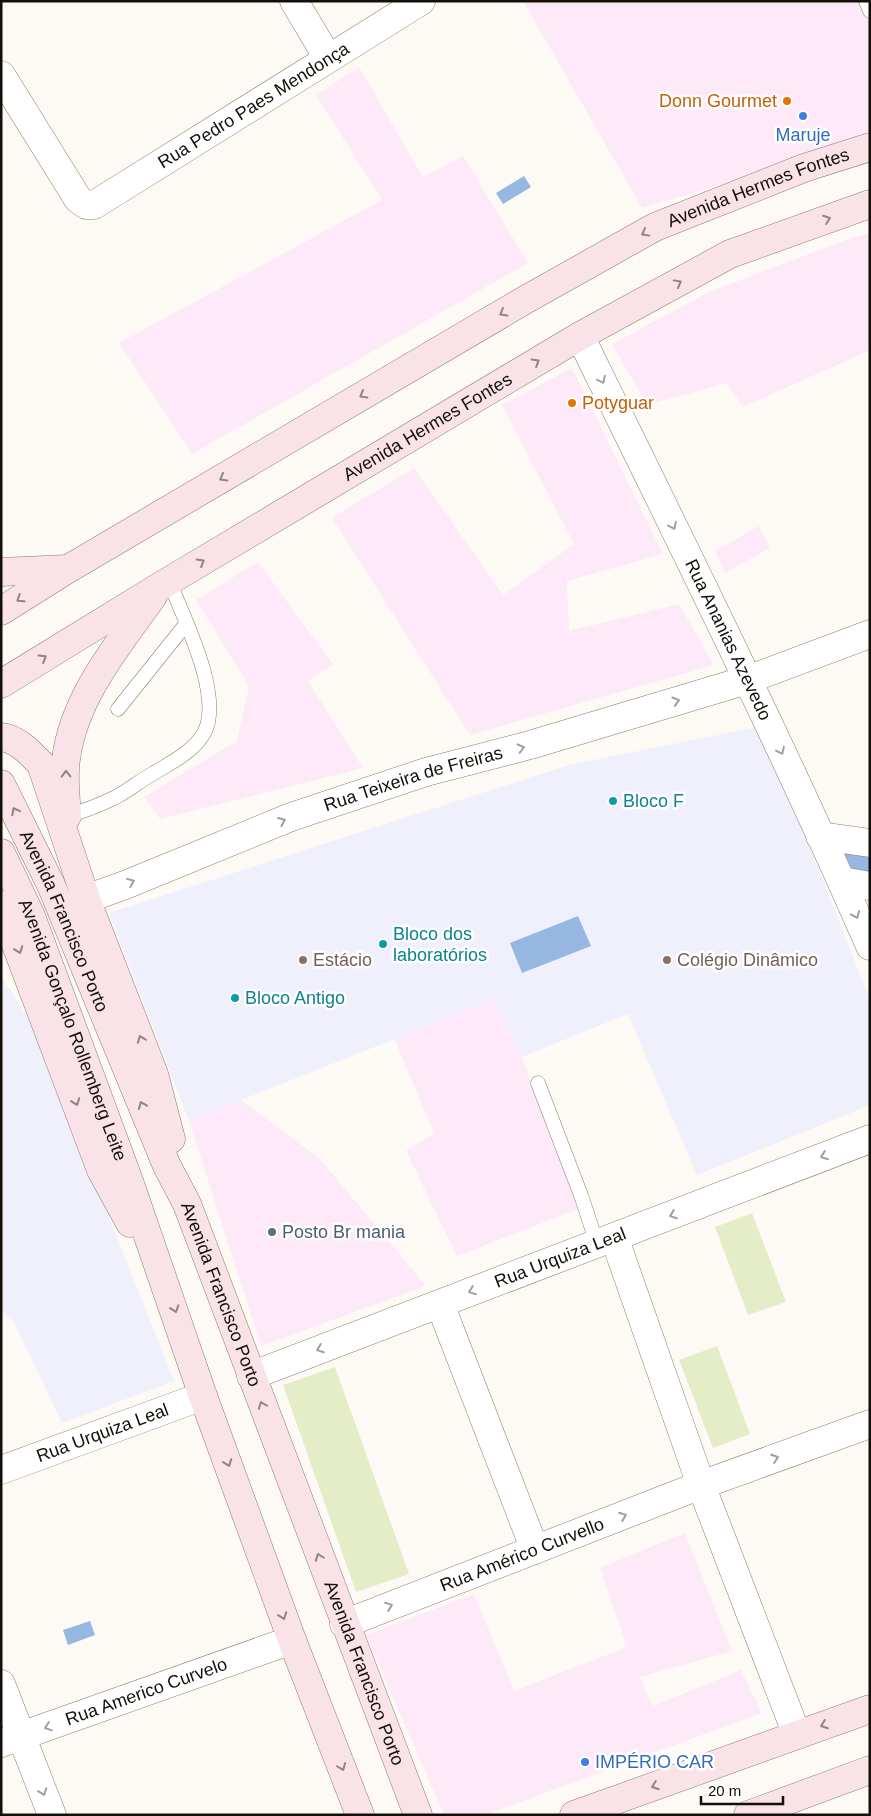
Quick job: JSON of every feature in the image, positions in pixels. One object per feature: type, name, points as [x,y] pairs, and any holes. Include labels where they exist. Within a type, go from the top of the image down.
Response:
[{"type":"main road","name":"Avenida Hermes Fontes","points":[[1,611],[68,568],[525,300],[655,228],[804,168],[870,147]]},
{"type":"main road","name":"Avenida Hermes Fontes","points":[[1,684],[164,584],[580,336],[730,254],[870,204]]},
{"type":"main road","points":[[1,572],[68,568]]},
{"type":"main road","points":[[67,828],[66,760],[77,714],[107,661],[164,584]]},
{"type":"main road","points":[[1,737],[7,738],[27,749],[41,764],[67,828],[86,899],[154,1074],[187,1204]]},
{"type":"main road","name":"Avenida Francisco Porto","points":[[1,784],[51,885],[167,1166],[187,1204],[344,1624],[418,1815]]},
{"type":"main road","name":"Avenida Gonçalo Rollemberg Leite","points":[[1,853],[32,916],[163,1276]]},
{"type":"main road","points":[[1,905],[101,1170],[128,1221],[163,1276],[203,1396],[292,1640],[360,1815]]},
{"type":"main road","points":[[574,1815],[870,1708]]},
{"type":"main road","points":[[748,1815],[870,1770]]},
{"type":"street","points":[[294,1],[328,58]]},
{"type":"street","name":"Rua Pedro Paes Mendonça","points":[[1,75],[78,199],[86,205],[94,205],[422,1]]},
{"type":"street","name":"Rua Ananias Azevedo","points":[[580,336],[747,680],[870,946]]},
{"type":"street","name":"Rua Teixeira de Freiras","points":[[86,899],[149,876],[291,817],[426,772],[530,746],[747,680],[870,634]]},
{"type":"street","points":[[820,836],[870,843]]},
{"type":"street","points":[[842,882],[870,886]]},
{"type":"street","name":"Rua Urquiza Leal","points":[[251,1376],[870,1139]]},
{"type":"street","points":[[606,1241],[797,1735]]},
{"type":"street","points":[[440,1304],[535,1550]]},
{"type":"street","name":"Rua Urquiza Leal","points":[[1,1470],[203,1396]]},
{"type":"street","name":"Rua Américo Curvello","points":[[344,1624],[700,1485],[870,1424]]},
{"type":"street","name":"Rua Americo Curvelo","points":[[12,1740],[292,1640]]},
{"type":"street","points":[[1,1684],[12,1740],[52,1815]]},
{"type":"lane","points":[[866,1],[870,11]]},
{"type":"lane","points":[[67,828],[96,807],[176,761],[195,745],[205,732],[210,694],[199,655],[186,624],[164,584]]},
{"type":"lane","points":[[118,709],[186,624]]},
{"type":"lane","points":[[538,1083],[582,1198],[606,1241]]},
{"type":"shaded area","points":[[523,1],[870,1],[870,140],[642,208]]},
{"type":"shaded area","points":[[359,67],[423,177],[463,156],[528,263],[192,454],[119,343],[382,200],[316,95]]},
{"type":"shaded area","points":[[870,233],[870,350],[743,407],[727,383],[647,405],[612,344],[709,292],[851,238]]},
{"type":"shaded area","points":[[572,368],[663,554],[567,581],[569,631],[679,604],[714,665],[470,735],[332,518],[414,468],[503,595],[574,544],[502,405]]},
{"type":"shaded area","points":[[759,526],[770,548],[725,573],[715,551]]},
{"type":"shaded area","points":[[258,562],[333,664],[308,681],[363,768],[160,819],[144,797],[237,741],[249,686],[196,600]]},
{"type":"shaded area","points":[[758,727],[788,792],[870,1000],[870,1105],[697,1175],[628,1014],[522,1057],[495,999],[189,1121],[109,913],[569,765]]},
{"type":"shaded area","points":[[1,977],[33,1025],[174,1381],[62,1423],[13,1320],[1,1310]]},
{"type":"shaded area","points":[[495,999],[522,1057],[578,1209],[457,1256],[406,1151],[434,1133],[394,1038]]},
{"type":"shaded area","points":[[241,1100],[320,1159],[426,1286],[261,1346],[189,1121]]},
{"type":"shaded area","points":[[685,1533],[732,1651],[640,1677],[653,1706],[741,1670],[762,1713],[485,1815],[444,1815],[366,1635],[474,1594],[514,1691],[627,1647],[600,1568]]},
{"type":"green space","points":[[752,1213],[786,1302],[748,1315],[715,1227]]},
{"type":"green space","points":[[717,1346],[750,1434],[713,1448],[679,1360]]},
{"type":"green space","points":[[335,1367],[409,1574],[356,1592],[283,1385]]},
{"type":"water","points":[[524,176],[531,187],[503,204],[496,193]]},
{"type":"water","points":[[578,916],[591,946],[522,973],[510,943]]},
{"type":"water","points":[[90,1621],[95,1635],[68,1645],[63,1630]]},
{"type":"waterway","points":[[853,855],[870,858]]},
{"type":"place","name":"Donn Gourmet","points":[[787,101]]},
{"type":"place","name":"Maruje","points":[[803,116]]},
{"type":"place","name":"Potyguar","points":[[572,403]]},
{"type":"place","name":"Bloco F","points":[[613,801]]},
{"type":"place","name":"Bloco dos laboratórios","points":[[383,944]]},
{"type":"place","name":"Estácio","points":[[303,960]]},
{"type":"place","name":"Colégio Dinâmico","points":[[667,960]]},
{"type":"place","name":"Bloco Antigo","points":[[235,998]]},
{"type":"place","name":"Posto Br mania","points":[[272,1232]]},
{"type":"place","name":"IMPÉRIO CAR","points":[[585,1762]]}]
